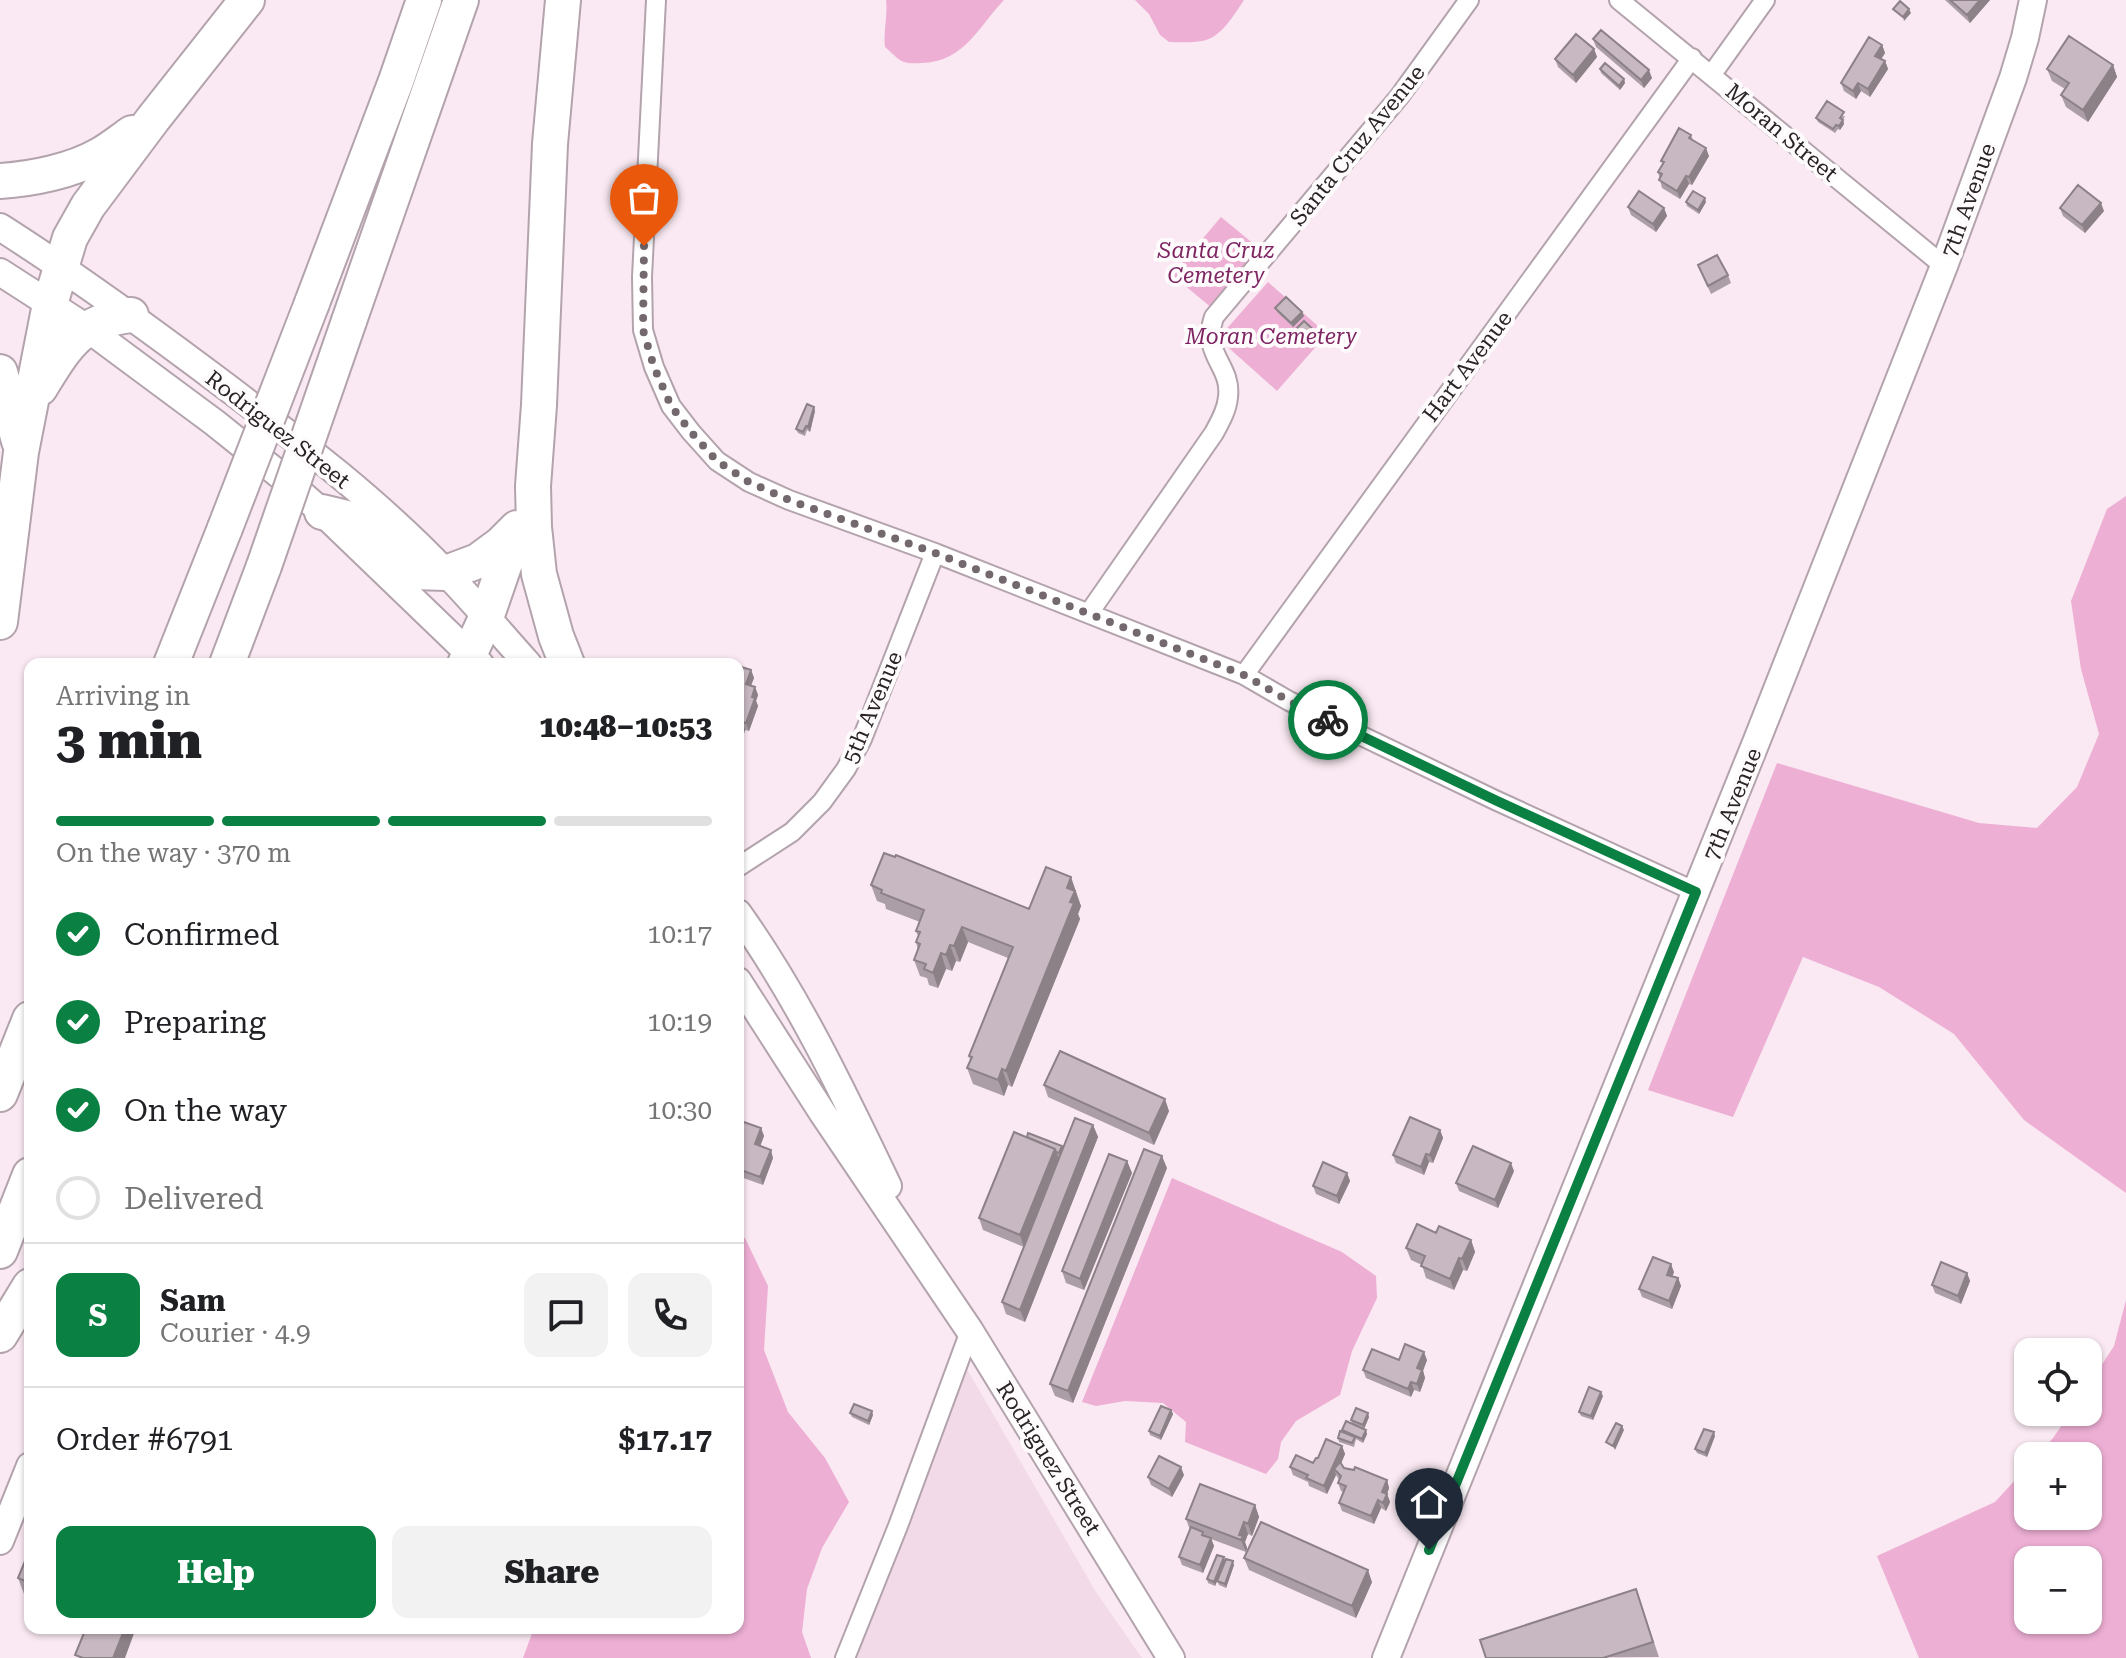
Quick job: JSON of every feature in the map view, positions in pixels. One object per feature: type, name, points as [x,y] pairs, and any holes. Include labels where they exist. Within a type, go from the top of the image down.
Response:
[{"type":"highway","points":[[0,622],[21,452],[50,304],[70,238],[88,206],[247,0]]},
{"type":"highway","points":[[173,658],[312,303],[424,0]]},
{"type":"highway","points":[[229,658],[461,0]]},
{"type":"highway","points":[[563,0],[550,144],[533,486],[539,574],[565,658]]},
{"type":"highway","points":[[0,181],[23,180],[99,156],[153,119]]},
{"type":"highway","points":[[30,409],[38,390],[64,350],[87,328],[109,318],[131,315]]},
{"type":"highway","points":[[0,372],[21,452]]},
{"type":"highway","points":[[473,658],[533,486]]},
{"type":"highway","points":[[322,512],[351,519],[414,572],[446,573],[478,561],[517,528]]},
{"type":"highway","points":[[0,1094],[24,1034]]},
{"type":"highway","points":[[0,1251],[24,1190]]},
{"type":"highway","points":[[0,1335],[24,1296]]},
{"type":"main road","name":"7th Avenue","points":[[1386,1658],[1696,892],[1944,266],[2013,78],[2033,0]]},
{"type":"main road","name":"Rodriguez Street","points":[[0,227],[131,315],[298,440],[446,573],[523,658]]},
{"type":"main road","name":"Rodriguez Street","points":[[0,272],[87,328],[215,423],[322,512],[470,658]]},
{"type":"main road","name":"Rodriguez Street","points":[[744,921],[807,1025],[924,1261]]},
{"type":"main road","name":"Rodriguez Street","points":[[744,990],[970,1331],[1171,1658]]},
{"type":"main road","points":[[0,1541],[24,1481]]},
{"type":"street","points":[[656,0],[642,277],[643,330],[654,367],[671,406],[717,461],[749,482],[789,500],[935,553],[1244,675],[1303,708],[1696,892]]},
{"type":"street","name":"Santa Cruz Avenue","points":[[1089,613],[1224,414],[1229,395],[1226,376],[1210,342],[1209,330],[1214,317],[1399,97],[1469,0]]},
{"type":"street","name":"Moran Street","points":[[1619,0],[1944,266]]},
{"type":"street","points":[[1712,74],[1765,0]]},
{"type":"street","name":"Hart Avenue","points":[[1244,675],[1692,58]]},
{"type":"street","name":"5th Avenue","points":[[744,863],[792,832],[822,802],[846,769],[862,739],[935,553]]},
{"type":"street","points":[[845,1658],[970,1331]]},
{"type":"shaded area","points":[[964,1364],[1096,1592],[1142,1658],[854,1658]]},
{"type":"green space","points":[[886,0],[1004,0],[970,40],[950,56],[938,61],[906,63],[885,47]]},
{"type":"green space","points":[[1135,0],[1244,0],[1226,25],[1209,39],[1169,42],[1160,35],[1149,14]]},
{"type":"green space","name":"Santa Cruz Cemetery","points":[[1221,217],[1261,250],[1212,308],[1172,275]]},
{"type":"green space","name":"Moran Cemetery","points":[[1268,282],[1327,334],[1277,391],[1221,341],[1222,334]]},
{"type":"green space","points":[[2126,496],[2126,1193],[2024,1120],[1954,1034],[1879,987],[1803,957],[1733,1117],[1648,1090],[1777,763],[1979,823],[2037,828],[2077,787],[2099,734],[2081,669],[2071,601],[2107,509]]},
{"type":"green space","points":[[1172,1178],[1342,1252],[1376,1276],[1377,1298],[1352,1351],[1340,1395],[1296,1421],[1281,1442],[1278,1459],[1266,1474],[1185,1442],[1186,1422],[1163,1403],[1125,1401],[1096,1406],[1082,1402]]},
{"type":"green space","points":[[745,1238],[768,1286],[764,1350],[788,1412],[825,1458],[849,1502],[822,1548],[807,1589],[802,1632],[811,1658],[523,1658],[532,1634],[744,1634]]},
{"type":"green space","points":[[2126,1300],[2126,1658],[1919,1658],[1877,1556],[1995,1502],[2014,1481],[2014,1530],[2102,1530],[2102,1442],[2049,1442],[2061,1426],[2102,1426],[2102,1364],[2114,1346]]},
{"type":"building","points":[[1950,0],[1980,0],[1967,15]]},
{"type":"building","points":[[1900,1],[1909,9],[1903,17],[1893,9]]},
{"type":"building","points":[[1601,30],[1649,70],[1641,80],[1593,39]]},
{"type":"building","points":[[1576,34],[1594,49],[1573,75],[1555,59]]},
{"type":"building","points":[[2069,36],[2113,65],[2083,110],[2061,95],[2069,83],[2047,69]]},
{"type":"building","points":[[1869,37],[1882,45],[1875,56],[1885,61],[1868,89],[1858,83],[1853,91],[1841,83]]},
{"type":"building","points":[[1605,63],[1624,79],[1619,86],[1600,69]]},
{"type":"building","points":[[1827,101],[1844,112],[1840,118],[1843,120],[1833,129],[1816,118]]},
{"type":"building","points":[[1679,128],[1706,148],[1677,191],[1659,180],[1662,174],[1658,172]]},
{"type":"building","points":[[2078,185],[2101,203],[2082,225],[2060,208]]},
{"type":"building","points":[[1639,191],[1664,208],[1653,224],[1628,207]]},
{"type":"building","points":[[1693,191],[1705,198],[1698,210],[1686,202]]},
{"type":"building","points":[[1717,255],[1728,275],[1708,286],[1698,265]]},
{"type":"building","points":[[1286,297],[1302,312],[1291,323],[1275,308]]},
{"type":"building","points":[[1304,321],[1319,335],[1312,344],[1296,329]]},
{"type":"building","points":[[807,404],[814,407],[808,427],[803,432],[796,429]]},
{"type":"building","points":[[744,668],[751,670],[746,684],[755,687],[752,697],[755,698],[746,723]]},
{"type":"building","points":[[884,853],[896,855],[1029,909],[1046,867],[1071,877],[1067,888],[1075,891],[1070,902],[1074,903],[1006,1071],[1002,1069],[998,1080],[967,1068],[1013,947],[962,927],[954,946],[950,945],[946,955],[941,953],[933,973],[924,969],[926,964],[914,960],[920,944],[916,942],[920,932],[916,931],[924,910],[881,893],[882,890],[871,885]]},
{"type":"building","points":[[1060,1051],[1165,1099],[1149,1133],[1044,1085]]},
{"type":"building","points":[[1410,1117],[1440,1130],[1430,1155],[1426,1154],[1421,1167],[1393,1155]]},
{"type":"building","points":[[1075,1118],[1093,1125],[1020,1310],[1002,1302]]},
{"type":"building","points":[[744,1122],[761,1128],[755,1144],[771,1150],[760,1177],[744,1171]]},
{"type":"building","points":[[1014,1132],[1055,1149],[1020,1235],[979,1218]]},
{"type":"building","points":[[1028,1133],[1062,1146],[1059,1153],[1027,1137]]},
{"type":"building","points":[[1473,1146],[1511,1163],[1495,1200],[1456,1183]]},
{"type":"building","points":[[1144,1149],[1162,1156],[1068,1391],[1050,1384]]},
{"type":"building","points":[[1109,1154],[1127,1161],[1080,1279],[1062,1271]]},
{"type":"building","points":[[1323,1162],[1347,1173],[1337,1196],[1313,1186]]},
{"type":"building","points":[[1417,1224],[1436,1233],[1439,1226],[1471,1240],[1450,1279],[1421,1266],[1425,1256],[1406,1248]]},
{"type":"building","points":[[1653,1257],[1671,1264],[1667,1275],[1678,1278],[1669,1301],[1639,1289]]},
{"type":"building","points":[[1941,1262],[1967,1273],[1958,1296],[1932,1285]]},
{"type":"building","points":[[1405,1344],[1424,1352],[1417,1368],[1422,1370],[1417,1384],[1411,1382],[1408,1389],[1363,1370],[1372,1349],[1399,1360]]},
{"type":"building","points":[[1589,1387],[1601,1392],[1591,1416],[1579,1412]]},
{"type":"building","points":[[854,1404],[872,1411],[868,1421],[850,1413]]},
{"type":"building","points":[[1161,1406],[1171,1410],[1160,1436],[1149,1431]]},
{"type":"building","points":[[1356,1408],[1368,1413],[1363,1425],[1351,1420]]},
{"type":"building","points":[[1346,1421],[1366,1430],[1362,1439],[1342,1430]]},
{"type":"building","points":[[1616,1423],[1622,1426],[1613,1446],[1606,1442]]},
{"type":"building","points":[[1704,1429],[1714,1432],[1705,1453],[1695,1449]]},
{"type":"building","points":[[1340,1431],[1355,1437],[1352,1443],[1338,1438]]},
{"type":"building","points":[[1326,1439],[1342,1446],[1324,1486],[1290,1467],[1296,1455],[1313,1463]]},
{"type":"building","points":[[1159,1456],[1181,1467],[1169,1489],[1148,1477]]},
{"type":"building","points":[[1340,1462],[1344,1468],[1354,1470],[1355,1467],[1387,1480],[1382,1492],[1387,1494],[1383,1503],[1378,1500],[1371,1516],[1339,1503],[1346,1486],[1338,1483],[1341,1476],[1334,1469]]},
{"type":"building","points":[[1200,1484],[1255,1505],[1248,1524],[1244,1522],[1239,1535],[1243,1536],[1241,1540],[1186,1519]]},
{"type":"building","points":[[1261,1522],[1368,1570],[1352,1606],[1244,1558]]},
{"type":"building","points":[[1191,1527],[1211,1538],[1200,1565],[1179,1557]]},
{"type":"building","points":[[1217,1555],[1224,1557],[1214,1582],[1207,1579]]},
{"type":"building","points":[[1226,1559],[1233,1561],[1225,1584],[1217,1581]]},
{"type":"building","points":[[24,1564],[24,1580],[18,1578]]},
{"type":"building","points":[[1636,1589],[1653,1642],[1603,1658],[1486,1658],[1480,1640]]},
{"type":"building","points":[[84,1634],[123,1634],[113,1658],[75,1655]]},
{"type":"way so far","points":[[644,246],[643,330],[654,367],[671,406],[717,461],[749,482],[789,500],[935,553],[1244,675],[1328,720]]},
{"type":"route","points":[[1328,720],[1696,892],[1429,1550]]}]
